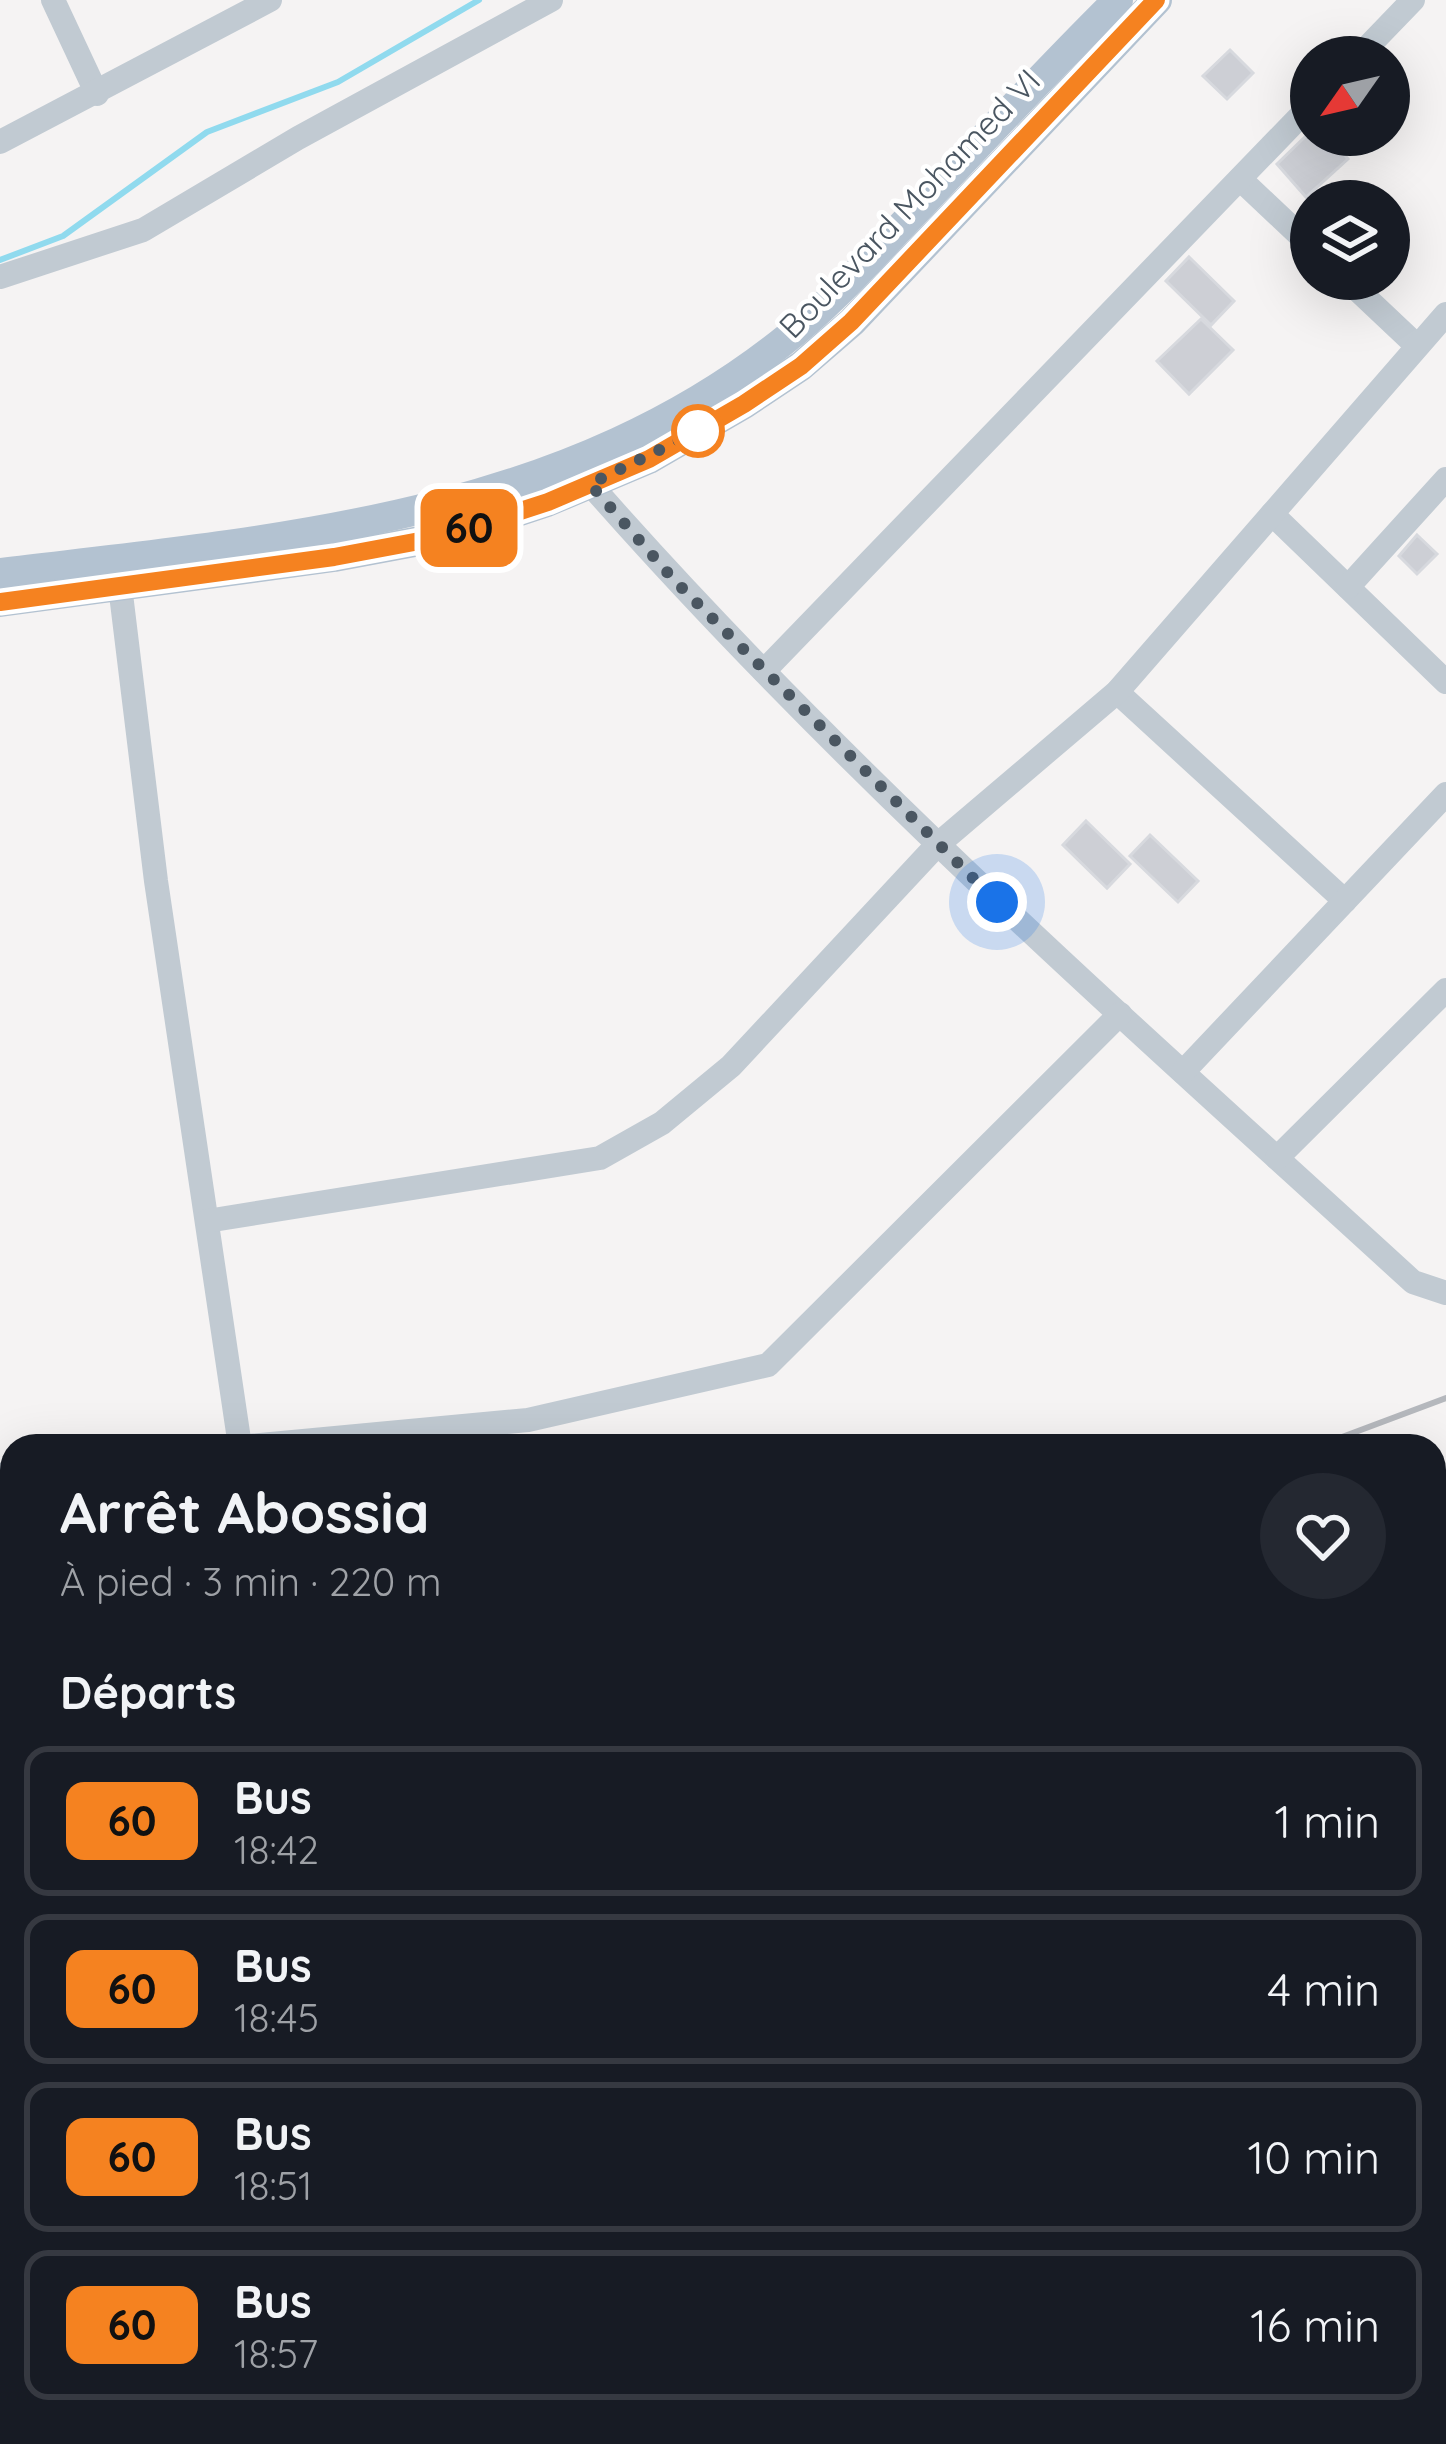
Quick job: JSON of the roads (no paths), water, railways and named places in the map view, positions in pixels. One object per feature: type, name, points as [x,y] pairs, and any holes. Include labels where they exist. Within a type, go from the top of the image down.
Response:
[{"type":"main road","name":"Boulevard Mohamed VI","points":[[0,573],[327,533],[433,510],[635,436],[727,382],[830,302],[1118,0]]},
{"type":"main road","name":"Boulevard Mohamed VI","points":[[0,602],[441,537],[649,459],[801,366],[851,322],[1156,0]]},
{"type":"street","points":[[53,0],[97,94]]},
{"type":"street","points":[[0,142],[270,0]]},
{"type":"street","points":[[0,277],[143,230],[298,137],[551,0]]},
{"type":"street","points":[[1378,36],[1413,0]]},
{"type":"street","points":[[764,671],[1290,127]]},
{"type":"street","points":[[1240,178],[1290,226]]},
{"type":"street","points":[[1368,300],[1417,346]]},
{"type":"street","points":[[207,1221],[599,1158],[662,1123],[731,1066],[936,846],[1117,692],[1446,314]]},
{"type":"street","points":[[1348,587],[1446,479]]},
{"type":"street","points":[[590,484],[936,846],[1413,1282],[1446,1293]]},
{"type":"street","points":[[1272,514],[1446,682]]},
{"type":"street","points":[[120,586],[156,881],[242,1434]]},
{"type":"street","points":[[1117,692],[1345,902]]},
{"type":"street","points":[[1183,1072],[1446,794]]},
{"type":"street","points":[[1277,1158],[1446,990]]},
{"type":"street","points":[[376,1434],[529,1420],[768,1365],[1120,1014]]},
{"type":"waterway","points":[[0,260],[63,236],[207,132],[338,82],[479,0]]},
{"type":"railway","points":[[1350,1434],[1446,1398]]}]
